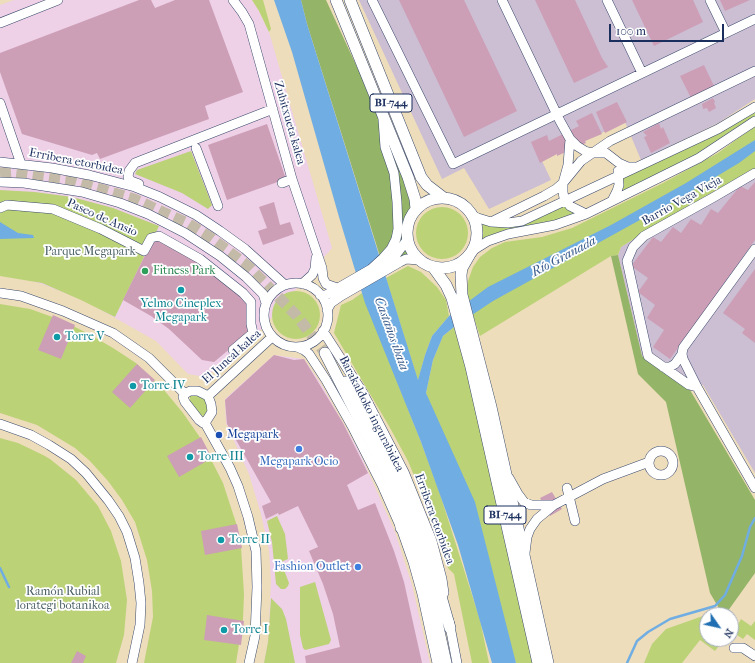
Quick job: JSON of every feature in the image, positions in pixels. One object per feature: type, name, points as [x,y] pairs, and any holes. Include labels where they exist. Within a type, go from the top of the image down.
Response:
[{"type":"main road","name":"BI-744","points":[[336,0],[383,119],[408,177],[415,199],[416,209]]},
{"type":"main road","name":"BI-744","points":[[350,0],[421,177],[427,185],[444,198],[460,203],[471,214],[477,229],[475,244],[462,268],[457,297],[506,472],[548,663]]},
{"type":"main road","points":[[419,260],[412,252],[407,240],[409,220],[416,209],[429,201],[444,198]]},
{"type":"main road","name":"BI-744","points":[[419,260],[433,267],[441,268],[453,266],[464,260],[471,253]]},
{"type":"main road","name":"BI-744","points":[[433,267],[457,297]]},
{"type":"main road","name":"Barakaldoko ingurabidea","points":[[446,663],[424,568],[400,502],[373,445],[325,353],[358,399],[406,494],[426,544],[450,628]]},
{"type":"main road","name":"BI-744","points":[[476,365],[538,663]]},
{"type":"main road","points":[[400,502],[401,528]]},
{"type":"street","points":[[0,23],[58,0]]},
{"type":"street","name":"Zubitxueta kalea","points":[[233,0],[249,24],[292,179],[316,255],[322,268],[325,282],[339,292]]},
{"type":"street","points":[[372,0],[453,164],[755,19]]},
{"type":"street","points":[[502,0],[570,139],[577,146],[592,153],[606,153],[619,163],[628,167],[637,167]]},
{"type":"street","points":[[607,0],[642,73]]},
{"type":"street","points":[[710,0],[726,33]]},
{"type":"street","points":[[491,222],[556,189],[563,183],[581,161],[610,141],[755,70]]},
{"type":"street","points":[[0,103],[21,164]]},
{"type":"street","points":[[471,214],[491,222],[515,223],[718,129],[755,107]]},
{"type":"street","points":[[196,215],[185,204],[129,179],[128,174],[132,165],[273,110]]},
{"type":"street","points":[[327,310],[339,292],[383,258],[391,249],[396,239],[398,229],[394,173],[385,147],[383,119]]},
{"type":"street","points":[[471,253],[488,240],[508,234],[555,225],[586,214],[699,158],[755,121]]},
{"type":"street","points":[[570,139],[568,165],[563,183],[563,192],[565,200],[574,209],[586,214]]},
{"type":"street","points":[[196,148],[218,206]]},
{"type":"street","points":[[611,202],[619,185],[619,175],[612,159]]},
{"type":"street","name":"Erribera etorbidea","points":[[0,162],[89,175],[122,183],[160,197],[196,215],[220,230],[245,249],[285,285]]},
{"type":"street","name":"Barrio Vega Vieja","points":[[696,387],[689,385],[648,356],[627,261],[633,247],[644,236],[755,173]]},
{"type":"street","points":[[282,183],[292,179]]},
{"type":"street","points":[[0,182],[24,183],[82,192],[120,203],[148,214],[186,233],[220,256],[263,294],[266,304]]},
{"type":"street","name":"Paseo de Ansio","points":[[0,208],[7,204],[53,209],[102,229],[144,251],[151,238],[159,236],[188,252],[220,274],[243,293],[251,302],[251,324],[253,334],[233,350]]},
{"type":"street","points":[[370,268],[378,269],[392,260],[407,240]]},
{"type":"street","points":[[755,249],[683,348],[682,354],[696,387],[755,488]]},
{"type":"street","name":"Zubitxueta kalea","points":[[302,284],[312,275],[315,269],[316,255]]},
{"type":"street","points":[[320,295],[339,292],[406,259],[419,260]]},
{"type":"street","points":[[302,284],[312,288],[320,295],[327,310],[327,320],[323,331],[312,342],[305,346],[297,347],[284,345],[272,337],[264,321],[266,304],[270,296],[285,285],[302,284]]},
{"type":"street","points":[[0,293],[21,296],[64,311],[113,333],[149,358],[185,394]]},
{"type":"street","name":"Erribera etorbidea","points":[[323,331],[371,407],[392,446],[413,492],[434,549],[442,579],[457,663]]},
{"type":"street","name":"El Juncal kalea","points":[[208,396],[272,337]]},
{"type":"street","points":[[297,347],[309,354],[339,402],[373,465],[401,528],[420,588],[437,663]]},
{"type":"street","points":[[663,367],[670,367],[675,364],[682,354]]},
{"type":"street","points":[[205,423],[212,412],[208,396],[198,391],[190,391],[183,397],[185,402],[199,420],[205,423],[230,468],[238,486],[248,517],[256,551],[257,588],[255,636],[250,663]]},
{"type":"street","points":[[0,424],[31,435],[71,460],[86,473],[119,516],[127,532],[135,558],[141,603],[140,625],[132,663]]},
{"type":"street","points":[[525,556],[527,537],[537,519],[568,492],[649,462]]},
{"type":"street","points":[[506,472],[524,502],[531,505],[554,505]]},
{"type":"street","points":[[568,492],[575,521]]},
{"type":"street","points":[[734,648],[743,648],[755,656]]},
{"type":"shaded area","points":[[14,0],[252,0],[259,11],[269,32],[332,248],[257,334],[206,377],[188,374],[156,341],[85,301],[42,284],[11,275],[0,275],[0,5]]},
{"type":"shaded area","points":[[359,0],[755,0],[755,99],[718,123],[641,160],[625,122],[542,161],[551,180],[489,209],[464,168],[442,179]]},
{"type":"shaded area","points":[[755,168],[755,473],[703,385],[690,390],[642,356],[618,255],[621,247]]},
{"type":"shaded area","points":[[274,355],[304,359],[321,384],[359,451],[395,532],[412,585],[430,663],[264,663],[268,642],[271,581],[269,551],[261,514],[249,474],[226,423],[225,399]]},
{"type":"green space","points":[[252,0],[263,0],[271,29],[269,32],[259,11]]},
{"type":"green space","points":[[301,0],[326,0],[404,169],[416,209],[409,220],[407,233],[407,240],[412,252],[383,266],[307,24]]},
{"type":"green space","points":[[755,108],[755,116],[730,138],[614,197],[619,175]]},
{"type":"green space","points":[[755,126],[755,168],[656,225],[621,247],[618,255],[611,256],[480,336],[467,298],[468,281],[473,267],[480,257],[492,248],[505,242],[542,237],[572,228],[663,183],[718,153]]},
{"type":"green space","points":[[191,151],[212,205],[208,209],[182,193],[135,174],[137,170]]},
{"type":"green space","name":"Parque Megapark","points":[[0,190],[35,192],[72,197],[113,208],[159,226],[115,317],[42,283],[0,276]]},
{"type":"green space","points":[[565,200],[586,214],[482,244],[482,218],[508,223]]},
{"type":"green space","points":[[437,207],[447,207],[456,211],[464,219],[468,228],[468,238],[464,247],[456,255],[447,259],[437,259],[428,255],[420,247],[416,238],[416,228],[420,219],[428,211]]},
{"type":"green space","points":[[618,255],[642,356],[690,390],[755,500],[755,573],[731,607],[718,607],[710,593],[666,402],[638,374],[611,256]]},
{"type":"green space","points":[[408,266],[421,272],[437,287],[446,300],[449,316],[432,336],[418,381],[386,278]]},
{"type":"green space","points":[[296,291],[305,293],[313,298],[318,306],[320,315],[318,324],[313,332],[305,337],[296,339],[287,337],[279,332],[274,324],[272,315],[274,306],[279,298],[287,293]]},
{"type":"green space","points":[[362,293],[439,491],[480,620],[489,663],[472,663],[454,574],[448,568],[423,497],[408,461],[334,333],[341,305]]},
{"type":"green space","points":[[0,304],[30,309],[61,320],[89,334],[136,363],[164,390],[199,436],[223,483],[236,523],[241,547],[244,594],[243,619],[236,663],[144,663],[153,617],[152,591],[147,560],[135,522],[122,500],[108,481],[90,461],[75,448],[37,425],[0,413]]},
{"type":"green space","points":[[454,327],[480,416],[533,663],[516,663],[426,393],[433,360],[443,336]]},
{"type":"green space","points":[[192,394],[203,396],[207,403],[207,411],[204,416],[201,415],[190,402],[190,396]]},
{"type":"green space","name":"Ramón Rubial lorategi botanikoa","points":[[0,438],[18,443],[43,455],[76,480],[98,506],[111,531],[121,561],[127,600],[124,635],[116,663],[0,663]]},
{"type":"green space","points":[[277,516],[285,534],[288,559],[281,562],[289,583],[285,589],[281,589],[276,584],[272,542],[267,521]]},
{"type":"green space","points":[[315,582],[331,640],[329,644],[305,650],[303,648],[300,635],[300,587]]},
{"type":"green space","points":[[271,598],[282,609],[286,619],[295,663],[264,663],[268,642]]},
{"type":"green space","points":[[699,617],[699,641],[682,663],[644,663],[652,644],[666,629]]},
{"type":"green space","points":[[741,619],[751,626],[755,621],[755,640],[747,634],[743,639],[739,636],[739,622]]},
{"type":"green space","points":[[710,647],[718,647],[715,651]]},
{"type":"water","points":[[274,0],[301,0],[307,24],[418,380],[432,336],[449,316],[488,287],[611,225],[686,183],[755,140],[755,151],[739,163],[687,194],[493,301],[443,336],[433,360],[426,393],[475,502],[516,663],[492,663],[458,545],[421,442],[365,303],[292,52]]},
{"type":"water","points":[[0,222],[18,233],[33,235],[34,238],[0,239]]},
{"type":"building","points":[[139,0],[151,0],[155,8],[175,0],[209,0],[243,92],[205,106],[209,119],[100,159],[97,153],[92,155],[22,134],[0,72],[0,53]]},
{"type":"building","points":[[399,0],[464,0],[517,111],[464,137]]},
{"type":"building","points":[[535,0],[575,0],[602,58],[608,67],[574,83]]},
{"type":"building","points":[[632,0],[693,0],[703,22],[654,46]]},
{"type":"building","points":[[720,0],[750,0],[725,11]]},
{"type":"building","points":[[704,65],[714,86],[691,98],[680,76]]},
{"type":"building","points":[[713,98],[716,108],[709,112],[707,108],[703,109],[702,104]]},
{"type":"building","points":[[617,102],[627,122],[605,133],[596,112]]},
{"type":"building","points":[[592,113],[602,134],[585,141],[586,143],[557,156],[557,154],[540,163],[531,142],[547,135],[549,141],[579,126],[576,121]]},
{"type":"building","points":[[659,123],[661,129],[663,127],[670,143],[651,153],[644,137],[647,136],[643,132]]},
{"type":"building","points":[[267,124],[286,179],[227,200],[208,145]]},
{"type":"building","points":[[755,182],[755,240],[670,359],[653,347],[664,330],[647,318],[655,305],[638,292],[648,278],[631,266],[653,237],[661,242],[673,227],[681,233],[691,219],[701,225],[711,209],[718,213],[740,186],[748,190]]},
{"type":"building","points":[[274,202],[280,225],[290,222],[294,234],[263,245],[258,231],[267,228],[259,207]]},
{"type":"building","name":"Yelmo Cineplex Megapark","points":[[154,237],[175,247],[224,280],[248,305],[249,333],[214,362],[202,360],[169,329],[151,316],[123,300]]},
{"type":"building","points":[[755,269],[755,343],[742,333],[745,329],[723,313]]},
{"type":"building","name":"Torre V","points":[[53,315],[75,325],[61,359],[38,350]]},
{"type":"building","points":[[274,355],[294,360],[304,359],[343,423],[368,473],[347,485],[358,510],[375,503],[394,551],[404,582],[422,663],[306,663],[305,656],[340,647],[333,614],[323,584],[309,551],[318,547],[298,506],[266,519],[262,506],[271,502],[227,424],[225,400]]},
{"type":"building","name":"Torre IV","points":[[137,364],[155,380],[130,408],[112,392]]},
{"type":"building","name":"Torre III","points":[[201,437],[212,458],[179,477],[167,456]]},
{"type":"building","points":[[552,492],[562,509],[550,516],[540,498]]},
{"type":"building","name":"Torre II","points":[[237,524],[242,548],[205,555],[201,531]]},
{"type":"building","name":"Torre I","points":[[207,615],[244,621],[241,645],[204,640]]},
{"type":"building","points":[[77,651],[86,656],[83,663],[71,663]]},
{"type":"waterway","points":[[627,663],[637,641],[648,632],[670,619],[715,606],[725,595],[742,556],[750,527],[755,518]]},
{"type":"waterway","points":[[0,568],[9,587]]},
{"type":"tunnel","points":[[0,173],[14,172],[67,179],[134,199],[189,224],[211,238],[249,267],[297,316],[325,353]]},
{"type":"place","name":"Fitness Park","points":[[145,271]]},
{"type":"place","name":"Yelmo Cineplex Megapark","points":[[181,290]]},
{"type":"place","name":"Torre V","points":[[57,337]]},
{"type":"place","name":"Torre IV","points":[[133,386]]},
{"type":"place","name":"Megapark","points":[[219,435]]},
{"type":"place","name":"Megapark Ocio","points":[[299,449]]},
{"type":"place","name":"Torre III","points":[[190,457]]},
{"type":"place","name":"Torre II","points":[[221,540]]},
{"type":"place","name":"Fashion Outlet","points":[[358,567]]},
{"type":"place","name":"Torre I","points":[[224,630]]},
{"type":"water label","name":"Río Granada","points":[[564,257]]},
{"type":"water label","name":"Castaños ibaia","points":[[391,334]]}]
